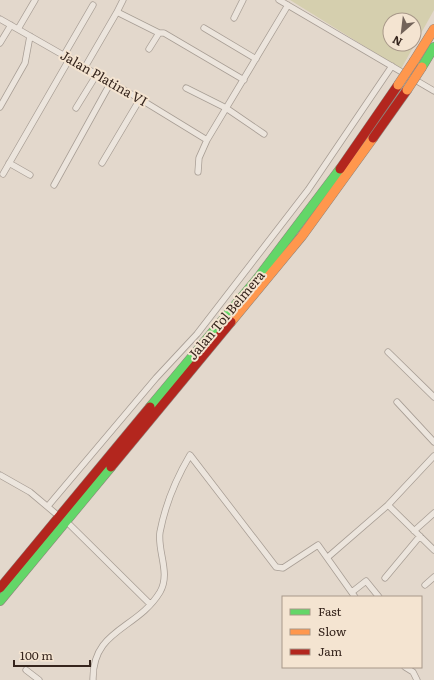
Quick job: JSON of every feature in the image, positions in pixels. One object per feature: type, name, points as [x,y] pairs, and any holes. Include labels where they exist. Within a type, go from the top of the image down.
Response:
[{"type":"highway","name":"Jalan Tol Belmera","points":[[0,588],[287,241],[341,169],[434,30]]},
{"type":"highway","name":"Jalan Tol Belmera","points":[[0,601],[302,236],[407,90],[434,47]]},
{"type":"street","points":[[18,29],[35,0]]},
{"type":"street","points":[[85,67],[124,0]]},
{"type":"street","points":[[234,18],[243,0]]},
{"type":"street","points":[[279,0],[434,91]]},
{"type":"street","points":[[3,174],[94,5]]},
{"type":"street","points":[[198,172],[198,158],[207,140],[288,5]]},
{"type":"street","points":[[117,12],[159,33],[164,33],[244,80]]},
{"type":"street","name":"Jalan Platina VI","points":[[0,19],[67,56],[207,140]]},
{"type":"street","points":[[0,43],[11,25]]},
{"type":"street","points":[[204,28],[256,59]]},
{"type":"street","points":[[149,50],[159,33]]},
{"type":"street","points":[[0,107],[25,63],[30,36]]},
{"type":"street","points":[[48,506],[156,378],[197,334],[308,190],[392,66]]},
{"type":"street","points":[[76,108],[97,74]]},
{"type":"street","points":[[54,185],[111,82]]},
{"type":"street","points":[[186,88],[226,108],[264,134]]},
{"type":"street","points":[[102,163],[140,99]]},
{"type":"street","points":[[9,163],[30,175]]},
{"type":"street","points":[[388,352],[434,397]]},
{"type":"street","points":[[397,402],[434,442]]},
{"type":"street","points":[[93,680],[92,666],[101,647],[150,604],[160,592],[164,579],[160,532],[177,482],[190,455],[276,567],[283,568],[318,545],[328,557],[353,595],[365,581],[378,596]]},
{"type":"street","points":[[328,557],[388,505],[433,460]]},
{"type":"street","points":[[0,475],[30,492],[56,513]]},
{"type":"street","points":[[388,505],[434,549]]},
{"type":"street","points":[[414,531],[434,513]]},
{"type":"street","points":[[70,525],[150,604]]},
{"type":"street","points":[[385,578],[420,536]]},
{"type":"street","points":[[425,585],[434,577]]},
{"type":"street","points":[[406,668],[413,672],[418,680]]},
{"type":"street","points":[[26,670],[39,680]]},
{"type":"shaded area","points":[[290,0],[434,0],[434,10],[422,31],[422,12],[382,12],[382,52],[411,52],[401,69]]},
{"type":"traffic: fast","points":[[422,67],[434,47]]},
{"type":"traffic: fast","points":[[150,407],[257,279],[340,169]]},
{"type":"traffic: fast","points":[[0,601],[111,467]]},
{"type":"traffic: slow","points":[[414,61],[434,29]]},
{"type":"traffic: slow","points":[[398,85],[414,61]]},
{"type":"traffic: slow","points":[[407,90],[422,67]]},
{"type":"traffic: slow","points":[[231,322],[302,236],[373,138]]},
{"type":"traffic: jam","points":[[340,169],[398,85]]},
{"type":"traffic: jam","points":[[373,138],[407,90]]},
{"type":"traffic: jam","points":[[111,467],[231,322]]},
{"type":"traffic: jam","points":[[0,588],[150,407]]}]
